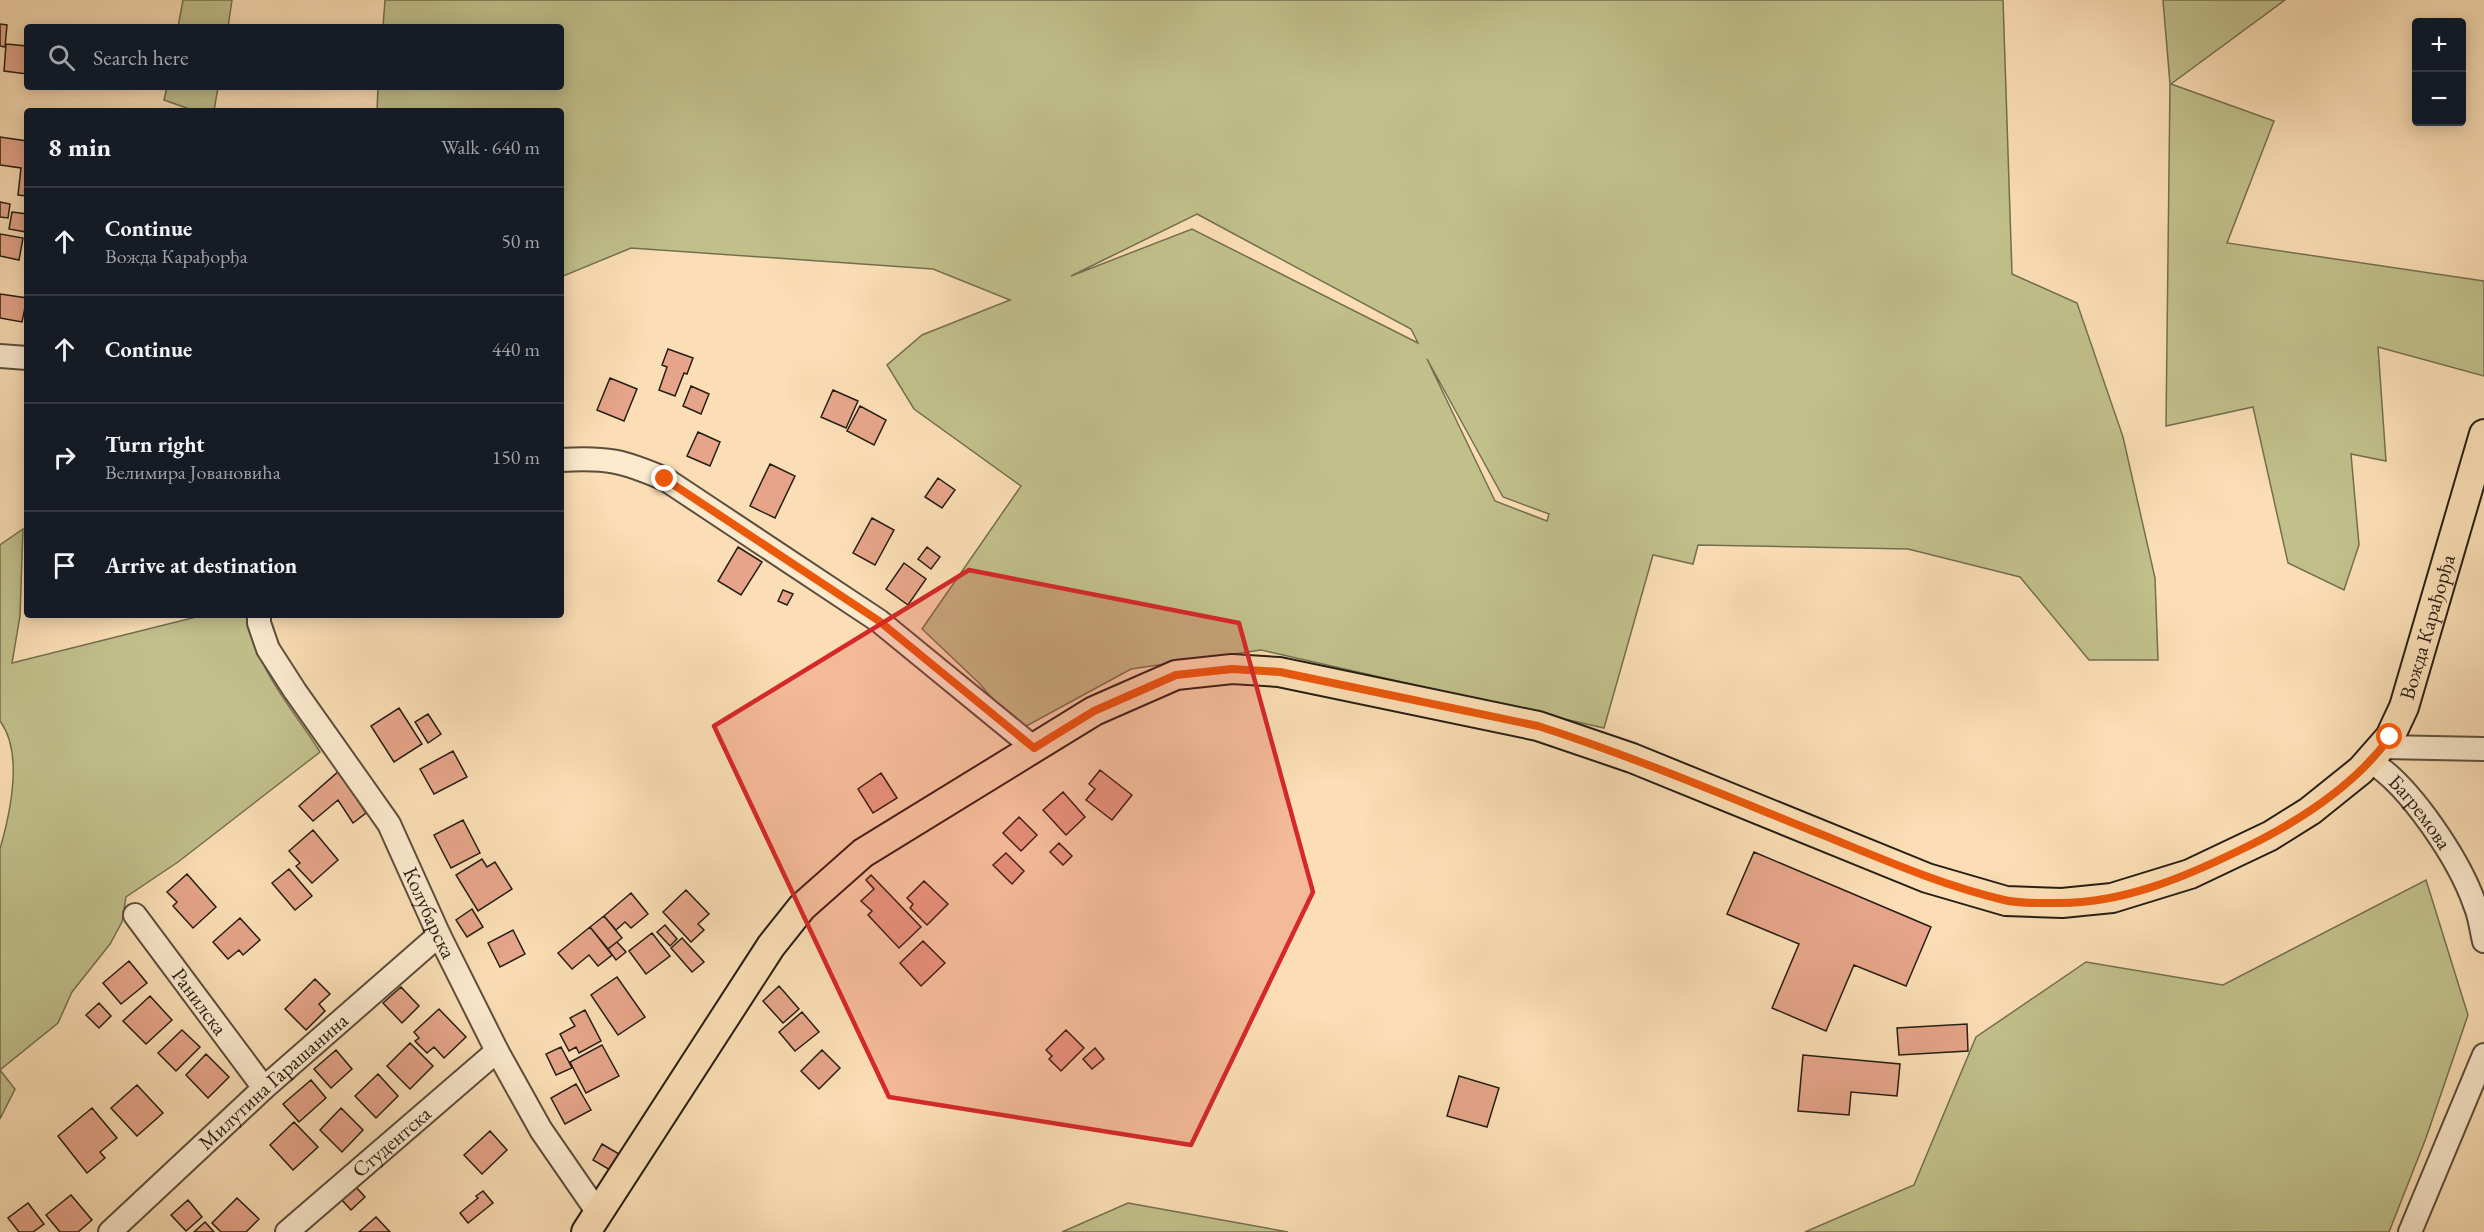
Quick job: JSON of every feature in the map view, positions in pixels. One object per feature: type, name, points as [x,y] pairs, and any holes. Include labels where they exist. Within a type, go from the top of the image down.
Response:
[{"type":"main road","name":"Вожда Карађорђа","points":[[593,1223],[764,956],[802,907],[862,853],[1094,711],[1176,675],[1232,669],[1280,672],[1538,726],[1632,758],[1927,878],[2006,901],[2062,903],[2112,898],[2190,874],[2270,836],[2325,800],[2377,754],[2397,725],[2484,434]]},
{"type":"street","points":[[0,356],[24,358]]},
{"type":"street","points":[[564,460],[598,458],[630,464],[665,479],[879,621],[1034,748]]},
{"type":"street","name":"Колубарска","points":[[260,618],[268,649],[389,824],[439,935],[497,1051],[593,1223]]},
{"type":"street","points":[[2377,754],[2483,747]]},
{"type":"street","name":"Багремова","points":[[2377,754],[2384,769],[2403,787],[2458,866],[2476,905],[2484,941]]},
{"type":"street","name":"Ранилска","points":[[135,915],[264,1088]]},
{"type":"street","name":"Милутина Гарашанина","points":[[110,1232],[264,1088],[439,935]]},
{"type":"street","name":"Студентска","points":[[286,1232],[497,1051]]},
{"type":"street","points":[[2410,1232],[2484,1055]]},
{"type":"highlighted area","points":[[969,570],[1239,623],[1313,892],[1191,1145],[889,1097],[714,726]]},
{"type":"shaded area","points":[[183,0],[232,0],[228,24],[179,24]]},
{"type":"shaded area","points":[[385,0],[2003,0],[2012,274],[2077,303],[2123,437],[2155,578],[2158,660],[2089,660],[2020,577],[1908,549],[1698,545],[1693,564],[1653,555],[1604,728],[1261,650],[1131,669],[1019,730],[979,683],[922,629],[1021,486],[914,409],[887,365],[922,335],[1010,300],[933,269],[631,248],[564,276],[564,108],[377,108],[378,90],[564,90],[564,24],[383,24]],"holes":[[[1197,214],[1411,329],[1418,343],[1192,229],[1071,276]],[[1427,359],[1503,497],[1549,514],[1547,521],[1495,501]]]},
{"type":"shaded area","points":[[2163,0],[2285,0],[2171,84],[2274,121],[2227,243],[2484,281],[2484,376],[2378,347],[2386,461],[2351,454],[2359,545],[2344,590],[2288,563],[2253,407],[2166,426],[2170,84]]},
{"type":"shaded area","points":[[166,90],[218,90],[214,108],[187,108],[164,100]]},
{"type":"shaded area","points":[[23,529],[20,616],[12,663],[192,618],[249,618],[252,634],[266,670],[320,752],[178,862],[126,897],[122,922],[110,944],[72,992],[58,1023],[0,1070],[0,849],[11,802],[13,766],[12,750],[0,721],[0,545]]},
{"type":"shaded area","points":[[2426,880],[2468,1015],[2426,1138],[2389,1232],[1805,1232],[1914,1185],[1976,1037],[2086,962],[2223,985]]},
{"type":"shaded area","points":[[0,1070],[15,1089],[0,1119]]},
{"type":"shaded area","points":[[1128,1203],[1288,1232],[1062,1232]]},
{"type":"building","points":[[0,24],[7,25],[5,47],[0,46]]},
{"type":"building","points":[[6,44],[24,46],[24,74],[4,71]]},
{"type":"building","points":[[0,137],[24,141],[24,196],[18,195],[21,168],[0,165]]},
{"type":"building","points":[[0,202],[10,204],[8,218],[0,217]]},
{"type":"building","points":[[12,212],[24,214],[24,232],[9,229]]},
{"type":"building","points":[[0,234],[23,238],[19,260],[0,256]]},
{"type":"building","points":[[0,294],[24,298],[22,322],[0,318]]},
{"type":"building","points":[[668,349],[693,358],[675,396],[659,390],[667,367],[662,365]]},
{"type":"building","points":[[610,378],[637,389],[624,421],[597,410]]},
{"type":"building","points":[[691,386],[709,394],[701,414],[683,406]]},
{"type":"building","points":[[833,390],[858,401],[846,428],[821,417]]},
{"type":"building","points":[[860,406],[886,420],[874,445],[847,431]]},
{"type":"building","points":[[698,432],[720,442],[710,466],[687,456]]},
{"type":"building","points":[[770,464],[795,476],[775,518],[750,506]]},
{"type":"building","points":[[938,478],[955,490],[942,508],[925,497]]},
{"type":"building","points":[[872,518],[894,530],[875,565],[853,553]]},
{"type":"building","points":[[738,547],[762,562],[741,595],[718,581]]},
{"type":"building","points":[[927,547],[940,557],[931,569],[918,559]]},
{"type":"building","points":[[904,563],[926,579],[908,605],[886,589]]},
{"type":"building","points":[[783,590],[793,594],[787,605],[778,601]]},
{"type":"building","points":[[399,708],[422,744],[394,762],[371,726]]},
{"type":"building","points":[[428,714],[441,734],[428,743],[415,722]]},
{"type":"building","points":[[453,751],[467,777],[434,794],[420,769]]},
{"type":"building","points":[[1100,770],[1132,795],[1112,820],[1086,800],[1095,789],[1089,784]]},
{"type":"building","points":[[339,771],[366,813],[353,823],[338,800],[313,821],[299,806]]},
{"type":"building","points":[[881,773],[897,798],[873,813],[858,789]]},
{"type":"building","points":[[1063,792],[1085,817],[1066,835],[1043,810]]},
{"type":"building","points":[[1019,817],[1037,835],[1021,851],[1003,833]]},
{"type":"building","points":[[463,820],[480,853],[451,868],[434,835]]},
{"type":"building","points":[[313,830],[338,860],[312,883],[296,866],[300,863],[289,851]]},
{"type":"building","points":[[1059,843],[1072,856],[1063,865],[1050,852]]},
{"type":"building","points":[[1754,852],[1931,927],[1906,986],[1854,965],[1826,1031],[1772,1008],[1799,944],[1727,914]]},
{"type":"building","points":[[1006,853],[1024,871],[1012,884],[993,865]]},
{"type":"building","points":[[482,859],[487,867],[495,862],[512,889],[478,911],[456,875]]},
{"type":"building","points":[[289,869],[312,896],[295,910],[272,883]]},
{"type":"building","points":[[187,874],[216,907],[193,928],[173,906],[177,902],[167,892]]},
{"type":"building","points":[[871,875],[921,927],[899,948],[868,915],[872,911],[861,901],[874,889],[866,880]]},
{"type":"building","points":[[924,881],[948,904],[927,925],[910,908],[913,904],[907,898]]},
{"type":"building","points":[[686,890],[709,914],[698,924],[704,930],[691,942],[663,912]]},
{"type":"building","points":[[631,893],[648,914],[631,928],[625,922],[616,930],[604,916]]},
{"type":"building","points":[[472,909],[483,927],[467,937],[456,920]]},
{"type":"building","points":[[604,916],[622,938],[608,949],[590,927]]},
{"type":"building","points":[[240,918],[260,940],[243,955],[239,950],[228,959],[213,942]]},
{"type":"building","points":[[665,925],[677,939],[670,946],[657,932]]},
{"type":"building","points":[[590,927],[612,955],[598,966],[589,955],[572,969],[558,953]]},
{"type":"building","points":[[513,930],[525,954],[500,967],[488,943]]},
{"type":"building","points":[[652,933],[670,956],[646,974],[629,951]]},
{"type":"building","points":[[682,938],[704,962],[692,972],[671,948]]},
{"type":"building","points":[[923,941],[945,963],[921,986],[900,963]]},
{"type":"building","points":[[617,942],[626,952],[616,960],[608,949]]},
{"type":"building","points":[[129,961],[147,983],[121,1004],[103,983]]},
{"type":"building","points":[[617,977],[645,1017],[618,1035],[591,995]]},
{"type":"building","points":[[315,979],[330,994],[319,1004],[325,1011],[306,1030],[285,1009]]},
{"type":"building","points":[[779,986],[799,1009],[783,1023],[763,1001]]},
{"type":"building","points":[[401,987],[419,1006],[402,1023],[383,1003]]},
{"type":"building","points":[[150,996],[172,1020],[146,1044],[123,1021]]},
{"type":"building","points":[[99,1003],[111,1016],[99,1028],[86,1015]]},
{"type":"building","points":[[439,1009],[466,1037],[444,1058],[434,1047],[427,1053],[415,1041],[419,1038],[414,1032]]},
{"type":"building","points":[[585,1010],[601,1041],[579,1053],[576,1047],[569,1051],[560,1034],[575,1026],[570,1018]]},
{"type":"building","points":[[802,1012],[819,1032],[795,1051],[779,1032]]},
{"type":"building","points":[[1967,1024],[1968,1051],[1899,1055],[1897,1028]]},
{"type":"building","points":[[182,1030],[200,1047],[176,1071],[158,1053]]},
{"type":"building","points":[[1066,1030],[1084,1048],[1061,1071],[1049,1059],[1052,1056],[1046,1050]]},
{"type":"building","points":[[410,1043],[433,1066],[410,1089],[387,1066]]},
{"type":"building","points":[[602,1045],[619,1076],[586,1093],[570,1062]]},
{"type":"building","points":[[561,1047],[572,1068],[556,1075],[546,1054]]},
{"type":"building","points":[[1095,1048],[1104,1059],[1092,1069],[1083,1059]]},
{"type":"building","points":[[336,1050],[352,1069],[331,1088],[314,1069]]},
{"type":"building","points":[[822,1050],[840,1068],[819,1089],[801,1071]]},
{"type":"building","points":[[206,1054],[229,1077],[208,1098],[186,1075]]},
{"type":"building","points":[[1803,1055],[1900,1064],[1897,1096],[1851,1092],[1849,1115],[1798,1111]]},
{"type":"building","points":[[378,1074],[398,1096],[376,1118],[355,1096]]},
{"type":"building","points":[[1459,1076],[1499,1088],[1487,1127],[1447,1116]]},
{"type":"building","points":[[311,1080],[326,1098],[299,1122],[283,1104]]},
{"type":"building","points":[[576,1084],[591,1110],[565,1124],[551,1098]]},
{"type":"building","points":[[137,1085],[163,1113],[137,1136],[111,1108]]},
{"type":"building","points":[[92,1108],[117,1138],[100,1152],[105,1158],[87,1173],[58,1136]]},
{"type":"building","points":[[341,1108],[363,1130],[342,1152],[320,1130]]},
{"type":"building","points":[[294,1122],[318,1147],[293,1170],[270,1145]]},
{"type":"building","points":[[490,1131],[507,1150],[482,1174],[464,1155]]},
{"type":"building","points":[[602,1144],[619,1154],[610,1170],[593,1160]]},
{"type":"building","points":[[355,1186],[365,1197],[351,1210],[341,1199]]},
{"type":"building","points":[[483,1191],[493,1203],[468,1223],[460,1213]]},
{"type":"building","points":[[71,1195],[92,1220],[78,1232],[60,1232],[46,1215]]},
{"type":"building","points":[[237,1198],[259,1219],[246,1232],[221,1232],[212,1223]]},
{"type":"building","points":[[188,1200],[202,1217],[186,1231],[171,1215]]},
{"type":"building","points":[[28,1203],[44,1224],[33,1232],[19,1232],[8,1218]]},
{"type":"building","points":[[376,1217],[390,1232],[359,1232]]},
{"type":"building","points":[[205,1222],[214,1232],[194,1232]]},
{"type":"route","points":[[665,479],[879,621],[1034,748],[1094,711],[1176,675],[1232,669],[1280,672],[1538,726],[1632,758],[1927,878],[2006,901],[2062,903],[2112,898],[2190,874],[2270,836],[2310,810],[2361,770],[2390,737]]}]
